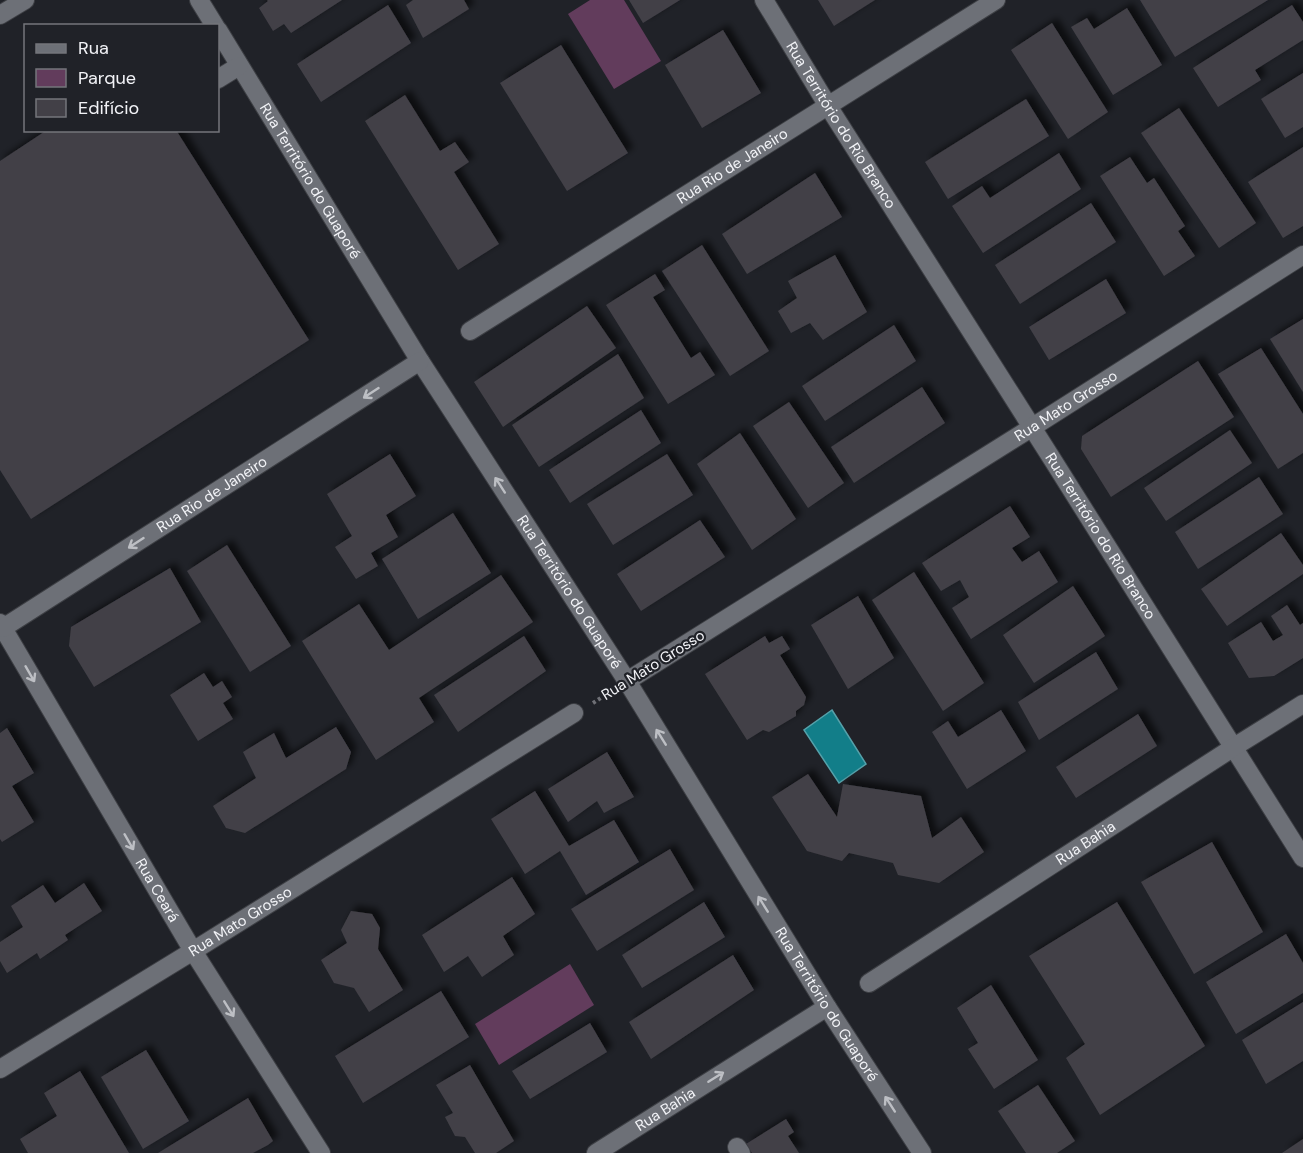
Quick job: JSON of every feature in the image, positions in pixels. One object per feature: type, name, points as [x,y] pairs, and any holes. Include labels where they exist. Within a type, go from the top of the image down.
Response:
[{"type":"street","points":[[0,15],[26,0]]},
{"type":"street","points":[[199,0],[214,24]]},
{"type":"street","name":"Rua Território do Rio Branco","points":[[764,0],[828,106],[1303,858]]},
{"type":"street","name":"Rua Rio de Janeiro","points":[[470,331],[996,0]]},
{"type":"street","name":"Rua Território do Guaporé","points":[[219,32],[420,361],[627,681],[827,1007],[922,1153]]},
{"type":"street","points":[[219,78],[239,66]]},
{"type":"street","name":"Rua Mato Grosso","points":[[627,681],[1303,255]]},
{"type":"street","name":"Rua Rio de Janeiro","points":[[2,626],[420,361]]},
{"type":"street","name":"Rua Ceará","points":[[2,626],[193,951],[321,1153]]},
{"type":"street","name":"Rua Bahia","points":[[869,983],[1303,704]]},
{"type":"street","name":"Rua Mato Grosso","points":[[0,1069],[574,713]]},
{"type":"street","name":"Rua Bahia","points":[[596,1153],[827,1007]]},
{"type":"path","name":"Rua Mato Grosso","points":[[574,713],[627,681]]},
{"type":"green space","points":[[590,0],[624,0],[661,61],[614,89],[568,14]]},
{"type":"green space","points":[[570,964],[594,1005],[499,1065],[475,1024]]},
{"type":"water","points":[[832,710],[866,764],[839,783],[804,730]]},
{"type":"building","points":[[267,0],[342,0],[291,33],[284,24],[273,31],[259,8]]},
{"type":"building","points":[[413,0],[464,0],[469,9],[423,38],[406,5]]},
{"type":"building","points":[[629,0],[680,0],[643,23]]},
{"type":"building","points":[[818,0],[875,0],[834,26]]},
{"type":"building","points":[[1140,0],[1268,0],[1175,57]]},
{"type":"building","points":[[388,5],[411,43],[321,102],[297,64]]},
{"type":"building","points":[[1292,5],[1303,22],[1303,40],[1255,70],[1261,80],[1218,107],[1193,68]]},
{"type":"building","points":[[1127,8],[1162,65],[1113,95],[1071,27],[1087,18],[1094,29]]},
{"type":"building","points":[[1052,23],[1108,112],[1068,139],[1011,50]]},
{"type":"building","points":[[723,30],[761,93],[702,128],[665,65]]},
{"type":"building","points":[[561,45],[628,153],[567,191],[500,83]]},
{"type":"building","points":[[1303,73],[1303,127],[1285,138],[1261,99]]},
{"type":"building","points":[[405,95],[440,151],[455,142],[469,162],[454,172],[499,244],[458,270],[365,121]]},
{"type":"building","points":[[1026,99],[1049,136],[948,199],[925,162]]},
{"type":"building","points":[[1179,108],[1256,223],[1219,248],[1141,133]]},
{"type":"building","points":[[44,132],[177,132],[309,340],[31,519],[0,470],[0,161]]},
{"type":"building","points":[[1303,147],[1303,226],[1283,238],[1248,182]]},
{"type":"building","points":[[1059,153],[1081,189],[983,253],[952,206],[982,186],[990,198]]},
{"type":"building","points":[[1130,157],[1147,183],[1154,178],[1185,226],[1178,231],[1195,256],[1164,276],[1100,176]]},
{"type":"building","points":[[815,173],[842,217],[747,274],[722,234]]},
{"type":"building","points":[[1091,203],[1116,242],[1020,304],[995,265]]},
{"type":"building","points":[[702,245],[769,351],[730,376],[662,271]]},
{"type":"building","points":[[835,255],[867,312],[823,340],[810,323],[791,333],[778,311],[797,298],[788,281]]},
{"type":"building","points":[[655,274],[665,290],[653,297],[691,358],[700,352],[715,375],[668,404],[606,305]]},
{"type":"building","points":[[1106,279],[1126,313],[1049,360],[1029,327]]},
{"type":"building","points":[[587,306],[616,348],[503,427],[474,382]]},
{"type":"building","points":[[1303,319],[1303,392],[1270,339]]},
{"type":"building","points":[[894,325],[916,361],[825,421],[802,386]]},
{"type":"building","points":[[1261,348],[1303,414],[1303,453],[1278,469],[1218,374]]},
{"type":"building","points":[[618,354],[644,398],[539,467],[512,425]]},
{"type":"building","points":[[1198,361],[1234,417],[1111,497],[1081,449],[1082,436]]},
{"type":"building","points":[[922,387],[945,423],[854,483],[831,447]]},
{"type":"building","points":[[789,402],[844,483],[808,508],[753,426]]},
{"type":"building","points":[[641,410],[661,443],[570,503],[549,470]]},
{"type":"building","points":[[1230,430],[1252,463],[1166,521],[1144,488]]},
{"type":"building","points":[[740,433],[796,519],[752,550],[697,464]]},
{"type":"building","points":[[390,454],[416,496],[386,515],[398,537],[371,553],[378,566],[356,579],[335,547],[352,536],[327,494]]},
{"type":"building","points":[[667,454],[693,495],[613,545],[587,504]]},
{"type":"building","points":[[1259,477],[1283,514],[1198,569],[1175,532]]},
{"type":"building","points":[[1010,506],[1030,537],[1012,548],[1022,562],[1039,551],[1058,582],[971,639],[952,608],[969,597],[960,580],[941,591],[922,563]]},
{"type":"building","points":[[453,513],[491,573],[418,619],[382,559]]},
{"type":"building","points":[[700,520],[725,557],[641,611],[617,574]]},
{"type":"building","points":[[1281,533],[1303,565],[1303,574],[1227,626],[1201,589]]},
{"type":"building","points":[[227,545],[291,646],[250,672],[187,571]]},
{"type":"building","points":[[170,568],[201,622],[94,687],[69,646],[71,627]]},
{"type":"building","points":[[914,572],[984,683],[943,711],[872,600]]},
{"type":"building","points":[[501,575],[533,622],[419,698],[434,722],[376,760],[302,641],[359,604],[389,650]]},
{"type":"building","points":[[1073,586],[1105,636],[1034,683],[1003,635]]},
{"type":"building","points":[[858,596],[894,658],[848,689],[811,625]]},
{"type":"building","points":[[1287,605],[1300,625],[1303,623],[1303,658],[1274,676],[1249,678],[1228,643],[1261,622],[1273,641],[1283,635],[1271,616]]},
{"type":"building","points":[[524,636],[546,671],[458,732],[434,695]]},
{"type":"building","points":[[765,636],[769,643],[782,636],[790,649],[780,655],[806,697],[804,705],[796,711],[796,716],[769,732],[763,730],[747,740],[705,674]]},
{"type":"building","points":[[1096,652],[1118,689],[1039,740],[1018,702]]},
{"type":"building","points":[[204,673],[213,687],[222,681],[232,697],[223,703],[233,719],[198,741],[170,695]]},
{"type":"building","points":[[1001,710],[1026,751],[967,789],[932,732],[948,721],[958,737]]},
{"type":"building","points":[[1138,714],[1157,746],[1076,798],[1056,767]]},
{"type":"building","points":[[336,727],[351,752],[346,769],[245,833],[226,828],[213,806],[256,778],[243,752],[274,733],[286,758]]},
{"type":"building","points":[[7,728],[34,773],[12,786],[34,822],[2,842],[0,839],[0,733]]},
{"type":"building","points":[[607,752],[634,797],[604,813],[597,801],[568,822],[548,789]]},
{"type":"building","points":[[808,774],[837,817],[843,784],[921,796],[932,838],[961,817],[984,852],[939,883],[898,875],[893,863],[849,853],[842,861],[807,851],[772,797]]},
{"type":"building","points":[[535,791],[569,846],[614,820],[639,862],[586,895],[560,851],[525,874],[491,819]]},
{"type":"building","points":[[1212,842],[1263,932],[1194,974],[1141,882]]},
{"type":"building","points":[[670,849],[694,890],[597,951],[571,909]]},
{"type":"building","points":[[512,877],[535,914],[503,936],[514,955],[482,977],[468,956],[444,972],[422,935]]},
{"type":"building","points":[[84,883],[102,911],[65,935],[68,940],[40,959],[37,953],[7,973],[0,961],[0,942],[23,927],[11,906],[43,885],[55,903]]},
{"type":"building","points":[[704,902],[725,937],[642,988],[622,955]]},
{"type":"building","points":[[1117,902],[1205,1046],[1100,1115],[1066,1058],[1085,1044],[1029,956]]},
{"type":"building","points":[[351,911],[372,914],[380,928],[378,949],[403,990],[369,1012],[354,988],[334,983],[321,960],[347,943],[341,930]]},
{"type":"building","points":[[1286,934],[1303,963],[1303,993],[1236,1034],[1206,982]]},
{"type":"building","points":[[733,955],[754,990],[651,1059],[629,1022]]},
{"type":"building","points":[[991,985],[1038,1060],[994,1089],[968,1049],[978,1043],[957,1008]]},
{"type":"building","points":[[441,991],[469,1037],[363,1103],[335,1056]]},
{"type":"building","points":[[1303,1002],[1303,1061],[1266,1084],[1242,1040]]},
{"type":"building","points":[[590,1023],[607,1052],[530,1099],[512,1071]]},
{"type":"building","points":[[146,1050],[189,1121],[143,1149],[101,1077]]},
{"type":"building","points":[[470,1065],[514,1141],[496,1153],[475,1153],[465,1137],[455,1136],[445,1117],[453,1113],[436,1085]]},
{"type":"building","points":[[80,1071],[129,1153],[28,1153],[20,1139],[57,1116],[44,1093]]},
{"type":"building","points":[[1038,1085],[1075,1141],[1057,1153],[1026,1153],[998,1111]]},
{"type":"building","points":[[248,1098],[273,1141],[268,1145],[253,1153],[158,1153]]},
{"type":"building","points":[[786,1119],[794,1132],[788,1136],[799,1153],[752,1153],[746,1144]]},
{"type":"building","points":[[1303,1139],[1303,1153],[1282,1153]]}]
